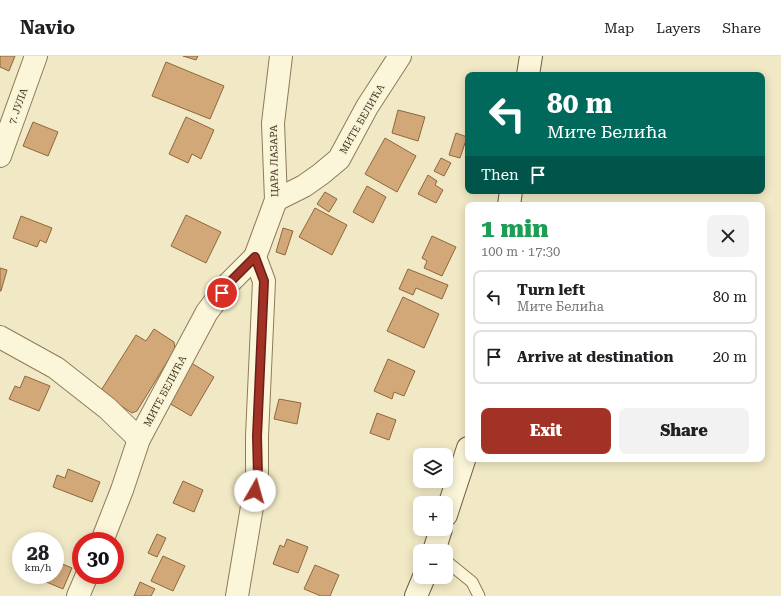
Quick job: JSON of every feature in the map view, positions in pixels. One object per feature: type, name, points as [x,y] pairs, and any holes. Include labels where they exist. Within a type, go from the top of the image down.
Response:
[{"type":"street","name":"7. ЈУЛА","points":[[0,156],[36,56]]},
{"type":"street","name":"ЦАРА ЛАЗАРА","points":[[255,257],[276,200],[274,123],[281,56]]},
{"type":"street","name":"МИТЕ БЕЛИЋА","points":[[276,200],[304,186],[339,159],[368,107],[400,56]]},
{"type":"street","points":[[528,72],[531,56]]},
{"type":"street","name":"МИТЕ БЕЛИЋА","points":[[106,532],[122,490],[139,439],[208,312],[229,283],[255,257]]},
{"type":"street","points":[[237,596],[258,476],[257,436],[264,281],[255,257]]},
{"type":"street","points":[[0,337],[56,368],[106,408],[139,439]]},
{"type":"street","points":[[452,496],[465,457]]},
{"type":"street","points":[[78,596],[83,584]]},
{"type":"street","points":[[416,596],[421,584]]},
{"type":"lane","points":[[453,567],[472,582],[479,596]]},
{"type":"building","points":[[0,56],[15,56],[9,71],[0,67]]},
{"type":"building","points":[[183,56],[198,56],[196,60]]},
{"type":"building","points":[[166,62],[224,86],[210,119],[152,96]]},
{"type":"building","points":[[398,110],[425,117],[418,141],[392,133]]},
{"type":"building","points":[[186,117],[214,130],[201,159],[192,154],[188,163],[169,154]]},
{"type":"building","points":[[33,122],[58,132],[48,156],[23,146]]},
{"type":"building","points":[[456,133],[465,136],[465,143],[460,158],[449,155]]},
{"type":"building","points":[[385,138],[416,156],[397,192],[365,174]]},
{"type":"building","points":[[441,158],[451,163],[444,176],[434,171]]},
{"type":"building","points":[[428,175],[437,181],[435,185],[443,190],[436,203],[418,194]]},
{"type":"building","points":[[367,186],[386,197],[373,223],[353,212]]},
{"type":"building","points":[[325,192],[337,199],[329,212],[317,204]]},
{"type":"building","points":[[315,208],[347,225],[332,255],[299,237]]},
{"type":"building","points":[[186,215],[221,232],[206,263],[171,246]]},
{"type":"building","points":[[21,216],[52,228],[46,243],[40,240],[37,247],[13,238]]},
{"type":"building","points":[[283,228],[293,231],[285,255],[276,252]]},
{"type":"building","points":[[432,236],[456,247],[442,276],[424,268],[427,261],[422,258]]},
{"type":"building","points":[[0,268],[7,270],[1,291],[0,291]]},
{"type":"building","points":[[408,269],[448,285],[442,299],[416,288],[413,295],[399,289]]},
{"type":"building","points":[[403,297],[439,314],[424,348],[387,331]]},
{"type":"building","points":[[154,329],[174,342],[175,349],[137,411],[132,413],[100,392],[136,335],[146,341]]},
{"type":"building","points":[[388,359],[415,371],[404,396],[394,392],[392,399],[374,391]]},
{"type":"building","points":[[190,362],[214,377],[191,416],[167,402]]},
{"type":"building","points":[[25,376],[50,386],[39,411],[9,399],[15,386],[20,388]]},
{"type":"building","points":[[279,399],[301,403],[297,424],[274,419]]},
{"type":"building","points":[[377,413],[396,420],[389,440],[370,433]]},
{"type":"building","points":[[68,469],[100,482],[92,502],[53,487],[57,475],[65,478]]},
{"type":"building","points":[[183,481],[203,490],[194,512],[173,503]]},
{"type":"building","points":[[157,534],[166,538],[157,557],[148,553]]},
{"type":"building","points":[[287,539],[308,547],[298,573],[273,564],[280,545],[284,547]]},
{"type":"building","points":[[163,556],[185,566],[173,591],[151,581]]},
{"type":"building","points":[[64,565],[72,568],[63,589],[51,584],[64,584]]},
{"type":"building","points":[[315,565],[339,575],[330,596],[321,596],[304,589]]},
{"type":"building","points":[[140,582],[155,589],[151,596],[134,596]]},
{"type":"route","points":[[222,293],[229,283],[255,257],[264,281],[257,436],[258,476],[255,491]]}]
